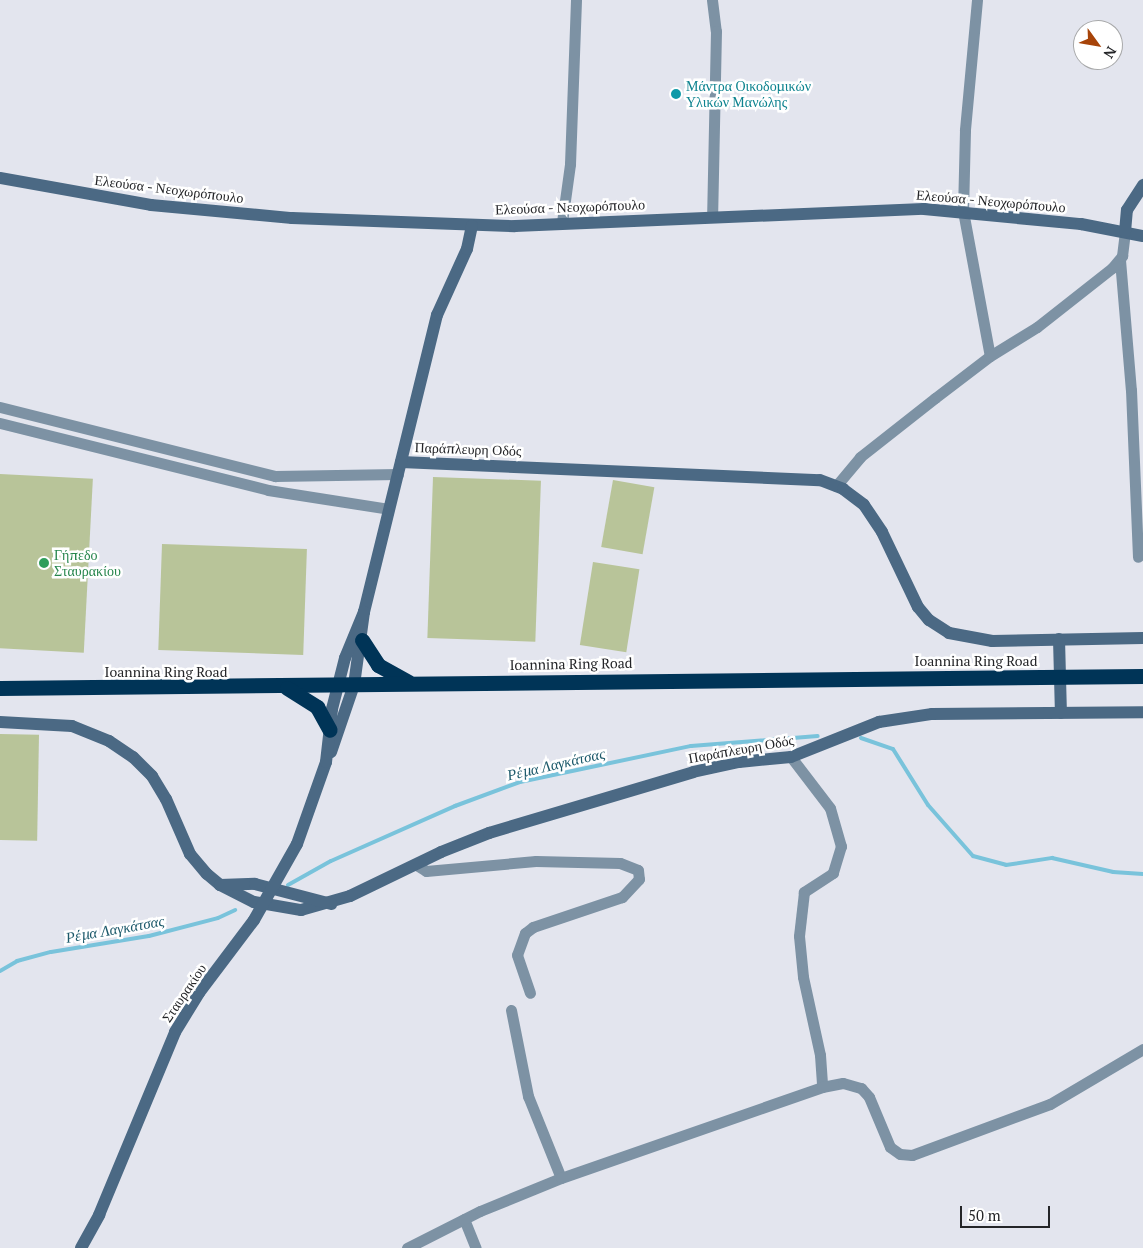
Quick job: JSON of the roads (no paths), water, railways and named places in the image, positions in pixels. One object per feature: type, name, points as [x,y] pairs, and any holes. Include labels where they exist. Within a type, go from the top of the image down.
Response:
[{"type":"highway","points":[[362,640],[378,665],[410,683]]},
{"type":"highway","name":"Ioannina Ring Road","points":[[0,688],[286,687],[410,683],[1143,676]]},
{"type":"highway","points":[[286,687],[317,708],[330,730]]},
{"type":"street","points":[[562,222],[570,164],[576,0]]},
{"type":"street","points":[[712,0],[716,31],[712,217]]},
{"type":"street","points":[[977,0],[965,130],[963,211],[990,356]]},
{"type":"street","name":"Ελεούσα - Νεοχωρόπουλο","points":[[0,178],[130,202],[204,211],[472,226],[898,210],[963,211],[1143,236]]},
{"type":"street","points":[[1138,557],[1131,390],[1120,260],[1127,210],[1143,185]]},
{"type":"street","points":[[326,762],[342,729],[354,685],[362,640],[364,612],[437,315],[466,249],[472,226]]},
{"type":"street","points":[[836,486],[860,457],[990,356],[1037,327],[1120,260]]},
{"type":"street","points":[[0,407],[275,476],[398,474]]},
{"type":"street","points":[[0,423],[283,493],[389,509]]},
{"type":"street","name":"Παράπλευρη Οδός","points":[[401,462],[794,476],[836,486],[858,499],[870,512],[912,597],[933,623],[949,633],[979,640],[1143,638]]},
{"type":"street","points":[[326,762],[338,685],[349,644],[364,612]]},
{"type":"street","points":[[1059,638],[1061,713]]},
{"type":"street","name":"Παράπλευρη Οδός","points":[[0,722],[72,726],[97,735],[122,749],[152,776],[166,799],[190,854],[220,885],[264,905],[301,910],[331,904],[415,864],[489,833],[693,772],[791,757],[862,727],[914,715],[1143,712]]},
{"type":"street","points":[[791,757],[824,797],[835,820],[841,846],[833,873],[804,892],[799,936],[800,962],[820,1055],[822,1087]]},
{"type":"street","name":"Σταυρακίου","points":[[81,1248],[99,1216],[180,1024],[274,888],[304,828],[326,762]]},
{"type":"street","points":[[415,864],[426,871],[521,861],[620,863],[638,870],[639,879],[622,897],[533,927],[525,933],[517,955],[530,992]]},
{"type":"street","points":[[220,885],[244,883],[274,888],[331,904]]},
{"type":"street","points":[[511,1010],[528,1096],[561,1178]]},
{"type":"street","points":[[407,1248],[464,1219],[561,1178],[822,1087],[848,1083],[861,1088],[869,1098],[890,1147],[900,1154],[912,1155],[1050,1104],[1143,1049]]},
{"type":"street","points":[[464,1219],[476,1248]]},
{"type":"waterway","name":"Ρέμα Λαγκάτσας","points":[[288,885],[331,861],[455,806],[520,782],[691,746],[818,736]]},
{"type":"waterway","name":"Ρέμα Λαγκάτσας","points":[[861,738],[893,749],[928,805],[973,856],[1006,865],[1052,858],[1113,872],[1143,874]]},
{"type":"waterway","name":"Ρέμα Λαγκάτσας","points":[[0,971],[17,961],[51,952],[149,936],[218,918],[235,910]]},
{"type":"place","name":"Μάντρα Οικοδομικών Υλικών Μανώλης","points":[[676,94]]},
{"type":"place","name":"Γήπεδο Σταυρακίου","points":[[44,563]]}]
